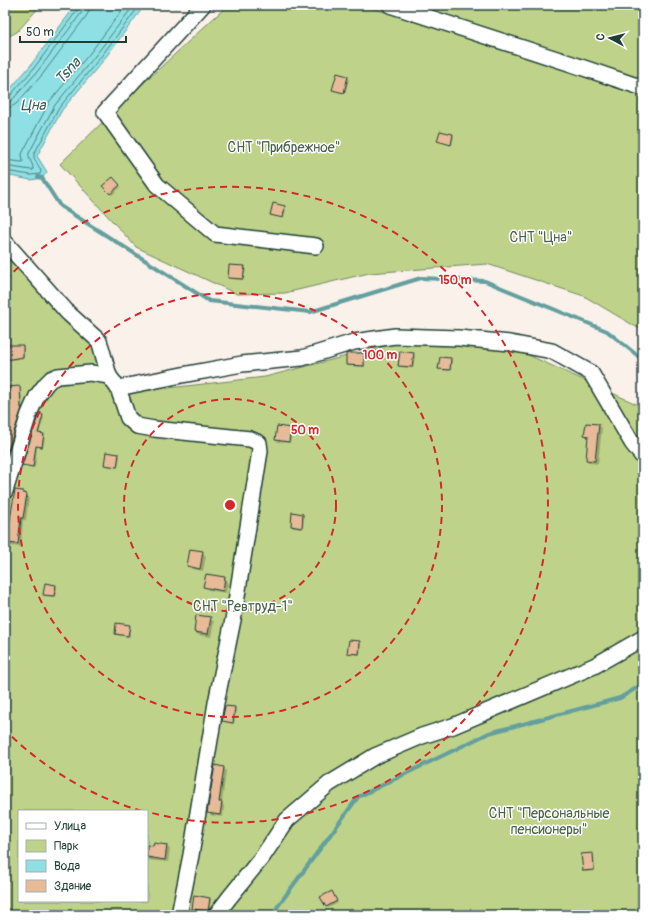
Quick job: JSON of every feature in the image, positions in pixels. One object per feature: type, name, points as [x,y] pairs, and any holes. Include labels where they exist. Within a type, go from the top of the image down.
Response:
[{"type":"street","points":[[203,5],[105,112],[157,185],[215,234],[316,246]]},
{"type":"street","points":[[390,5],[643,88]]},
{"type":"street","points":[[5,242],[68,313],[99,341],[128,418],[137,426],[250,439],[259,443],[260,451],[234,615],[216,704],[191,856],[179,915]]},
{"type":"street","points":[[5,491],[29,414],[37,396],[51,379],[58,376],[91,373],[114,382],[182,375],[242,364],[302,358],[354,342],[395,336],[459,338],[510,343],[552,351],[591,373],[632,443],[643,457]]},
{"type":"street","points":[[216,915],[263,856],[287,820],[329,784],[375,756],[422,736],[453,726],[588,669],[643,638]]},
{"type":"green space","points":[[5,5],[41,5],[17,32],[5,38]]},
{"type":"green space","name":"СНТ \"Прибрежное\"","points":[[228,5],[363,5],[643,96],[643,331],[584,296],[487,264],[369,273],[285,293],[237,294],[136,247],[60,164],[122,103]]},
{"type":"green space","points":[[410,5],[643,5],[643,81]]},
{"type":"green space","name":"СНТ \"Ревтруд-1\"","points":[[5,253],[95,329],[125,393],[265,377],[397,343],[461,343],[524,353],[643,407],[643,915],[5,915]]},
{"type":"water","name":"Цна","points":[[76,5],[145,5],[102,62],[62,110],[37,156],[47,172],[42,178],[31,180],[5,175],[5,95],[30,66]]},
{"type":"building","points":[[337,73],[348,76],[344,93],[332,90]]},
{"type":"building","points":[[440,131],[453,134],[451,145],[437,141]]},
{"type":"building","points":[[113,177],[120,185],[110,194],[102,186]]},
{"type":"building","points":[[273,203],[285,206],[283,218],[270,215]]},
{"type":"building","points":[[229,265],[245,266],[243,279],[228,278]]},
{"type":"building","points":[[5,345],[23,345],[23,357],[5,360]]},
{"type":"building","points":[[400,351],[414,353],[412,367],[398,366]]},
{"type":"building","points":[[364,353],[364,366],[346,365],[346,354]]},
{"type":"building","points":[[440,357],[451,358],[450,370],[438,369]]},
{"type":"building","points":[[20,386],[22,408],[8,450],[5,450],[5,421],[7,421],[8,407],[10,407],[9,387]]},
{"type":"building","points":[[39,413],[43,415],[38,433],[44,434],[42,447],[36,446],[33,467],[22,465]]},
{"type":"building","points":[[586,423],[599,424],[595,461],[586,460],[588,436],[584,435]]},
{"type":"building","points":[[277,426],[291,428],[289,442],[275,440]]},
{"type":"building","points":[[106,452],[119,454],[117,467],[104,465]]},
{"type":"building","points":[[15,490],[23,491],[23,493],[27,494],[23,518],[21,518],[18,544],[6,543]]},
{"type":"building","points":[[292,512],[303,514],[302,528],[291,526]]},
{"type":"building","points":[[190,549],[203,551],[200,569],[187,566]]},
{"type":"building","points":[[206,574],[225,577],[223,591],[203,587]]},
{"type":"building","points":[[45,583],[56,585],[54,596],[43,595]]},
{"type":"building","points":[[196,615],[211,617],[208,634],[194,632]]},
{"type":"building","points":[[116,623],[130,625],[128,636],[115,634]]},
{"type":"building","points":[[349,640],[360,641],[359,654],[347,653]]},
{"type":"building","points":[[225,706],[235,707],[233,723],[222,721]]},
{"type":"building","points":[[215,765],[224,767],[219,802],[222,802],[220,815],[207,813]]},
{"type":"building","points":[[154,843],[167,845],[165,860],[148,857],[148,845],[153,846]]},
{"type":"building","points":[[593,853],[594,870],[583,871],[581,854]]},
{"type":"building","points":[[332,891],[337,901],[326,907],[320,897]]},
{"type":"building","points":[[194,895],[210,898],[208,911],[192,909]]},
{"type":"waterway","points":[[38,177],[42,178],[60,206],[209,301],[310,312],[421,278],[485,281],[607,331],[643,360]]},
{"type":"waterway","points":[[273,915],[278,906],[358,797],[489,733],[620,698],[643,684]]},
{"type":"water label","name":"Tsna","points":[[68,71]]},
{"type":"park label","name":"СНТ \"Цна\"","points":[[541,237]]},
{"type":"park label","name":"СНТ \"Персональные пенсионеры\"","points":[[549,822]]}]
